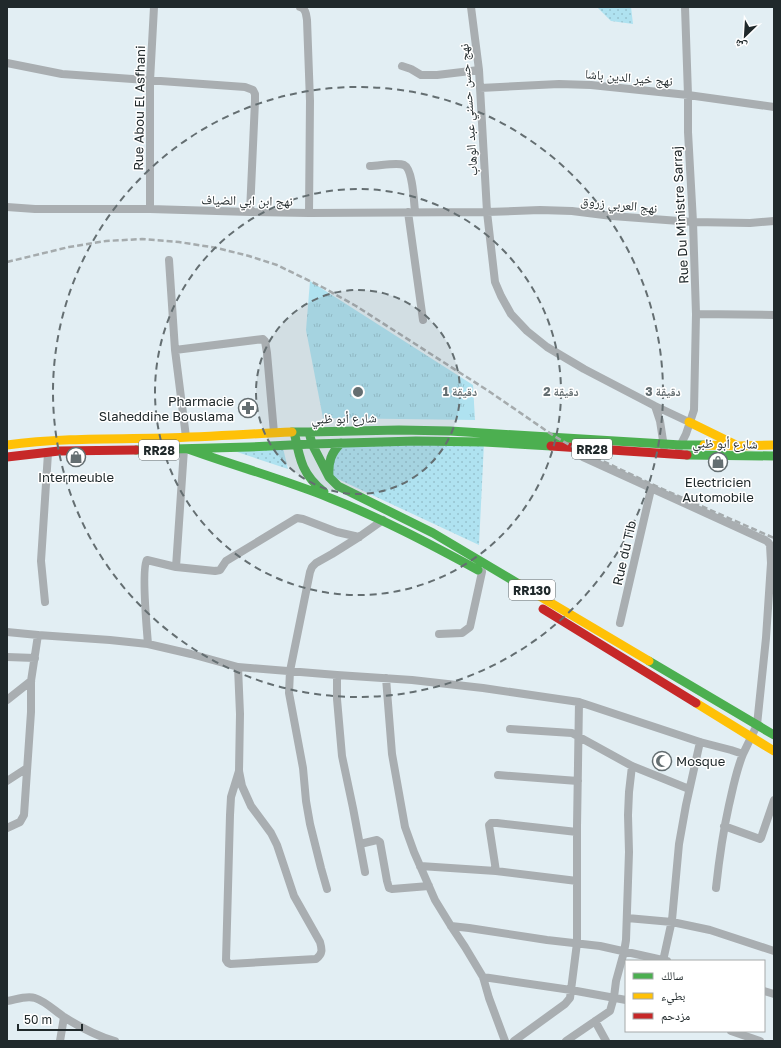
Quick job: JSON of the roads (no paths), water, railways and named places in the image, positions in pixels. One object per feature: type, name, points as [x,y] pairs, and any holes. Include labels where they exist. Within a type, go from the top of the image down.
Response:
[{"type":"main road","points":[[689,422],[737,446]]},
{"type":"main road","name":"شارع أبو ظبي","points":[[7,445],[61,440],[399,430],[567,437],[681,445],[774,445]]},
{"type":"main road","name":"RR130","points":[[294,432],[305,473],[310,481],[331,498],[384,520],[502,584]]},
{"type":"main road","name":"RR130","points":[[309,432],[312,444],[329,477],[338,486],[434,533],[774,735]]},
{"type":"main road","name":"شارع أبو ظبي","points":[[11,456],[59,451],[186,449],[424,441],[484,442],[699,456],[774,456]]},
{"type":"main road","points":[[329,477],[328,469],[330,457],[333,451],[341,444]]},
{"type":"main road","points":[[186,449],[331,498]]},
{"type":"main road","name":"RR130","points":[[536,605],[774,751]]},
{"type":"street","name":"Rue Abou El Asfhani","points":[[150,209],[150,81],[154,7]]},
{"type":"street","points":[[300,7],[305,10],[308,20],[310,101],[309,213]]},
{"type":"street","name":"نهج حسن حسني عبد الوهاب","points":[[471,7],[479,70],[486,212],[496,282],[501,296],[511,314],[527,331],[547,347],[584,369],[689,422]]},
{"type":"street","name":"Rue Du Ministre Sarraj","points":[[681,445],[694,410],[696,314],[688,132],[685,7]]},
{"type":"street","points":[[7,63],[62,74],[245,87],[253,90],[255,94],[255,101],[250,212]]},
{"type":"street","points":[[402,66],[421,75],[437,75],[479,70]]},
{"type":"street","name":"نهج خير الدين باشا","points":[[480,88],[559,84],[591,85],[774,106]]},
{"type":"street","points":[[370,166],[404,165],[408,168],[411,176],[411,212],[423,320]]},
{"type":"street","name":"نهج ابن ابي الضياف","points":[[7,207],[35,209],[150,209],[309,213],[486,212]]},
{"type":"street","name":"نهج العربي زروق","points":[[486,212],[540,210],[572,211],[612,216],[693,222],[774,221]]},
{"type":"street","points":[[169,260],[175,350],[186,437]]},
{"type":"street","points":[[696,314],[774,315]]},
{"type":"street","points":[[175,350],[263,339],[265,341],[267,353],[274,433]]},
{"type":"street","points":[[656,406],[665,454]]},
{"type":"street","points":[[567,437],[583,457],[768,542],[770,545],[771,563],[758,725],[743,754],[734,781],[724,826],[716,888]]},
{"type":"street","name":"شارع أبو ظبي","points":[[676,454],[681,445]]},
{"type":"street","points":[[176,567],[186,449]]},
{"type":"street","points":[[45,602],[41,561],[48,453]]},
{"type":"street","points":[[7,466],[11,456]]},
{"type":"street","name":"Rue du Tib","points":[[620,623],[651,489]]},
{"type":"street","points":[[148,644],[144,583],[145,563],[148,560],[176,567],[215,571],[220,570],[226,561],[297,518],[337,532],[359,537]]},
{"type":"street","points":[[327,889],[310,824],[306,801],[303,768],[289,693],[290,671],[312,567],[384,520]]},
{"type":"street","points":[[439,634],[462,633],[470,627],[482,572]]},
{"type":"street","points":[[7,632],[148,644],[238,667],[412,680],[483,688],[578,702],[700,742],[743,754]]},
{"type":"street","points":[[7,828],[20,822],[24,815],[31,712],[31,681],[38,635]]},
{"type":"street","points":[[765,650],[774,651]]},
{"type":"street","points":[[7,657],[34,658]]},
{"type":"street","points":[[238,667],[240,714],[239,771],[242,786],[251,806],[271,833],[277,845],[294,896],[322,947],[320,957],[316,959],[230,964],[226,960],[231,797],[239,771]]},
{"type":"street","points":[[337,675],[337,699],[342,756],[365,872]]},
{"type":"street","points":[[386,678],[392,754],[405,827],[435,900],[483,977],[505,1041]]},
{"type":"street","points":[[7,700],[31,681]]},
{"type":"street","points":[[514,1041],[565,1004],[570,998],[577,943],[578,702]]},
{"type":"street","points":[[510,730],[569,732],[632,766],[689,789]]},
{"type":"street","points":[[665,960],[672,922],[679,844],[689,789],[700,742]]},
{"type":"street","points":[[566,1041],[610,1011],[614,997],[616,981],[626,940],[628,815],[632,766]]},
{"type":"street","points":[[7,781],[27,768]]},
{"type":"street","points":[[498,775],[578,781]]},
{"type":"street","points":[[724,826],[760,839],[774,800]]},
{"type":"street","points":[[496,871],[489,825],[491,823],[577,832]]},
{"type":"street","points":[[360,844],[377,840],[380,842],[389,888],[429,886]]},
{"type":"street","points":[[420,866],[496,871],[577,881]]},
{"type":"street","points":[[627,918],[672,922],[710,930],[774,951]]},
{"type":"street","points":[[451,926],[600,946],[660,960]]},
{"type":"street","points":[[483,977],[625,1000]]},
{"type":"street","points":[[7,1001],[34,997],[90,1032],[115,1041]]},
{"type":"street","points":[[60,1041],[64,1017]]},
{"type":"street","points":[[595,1021],[606,1041]]},
{"type":"street","points":[[734,1032],[760,1041]]},
{"type":"railway","points":[[7,262],[69,247],[106,241],[142,239],[179,242],[217,248],[277,265],[324,288],[356,306],[490,392],[554,436],[575,448],[658,487],[774,538]]},
{"type":"place","name":"Pharmacie Slaheddine Bouslama","points":[[248,408]]},
{"type":"place","name":"Intermeuble","points":[[76,457]]},
{"type":"place","name":"Electricien Automobile","points":[[718,462]]},
{"type":"place","name":"Mosque","points":[[662,761]]}]
